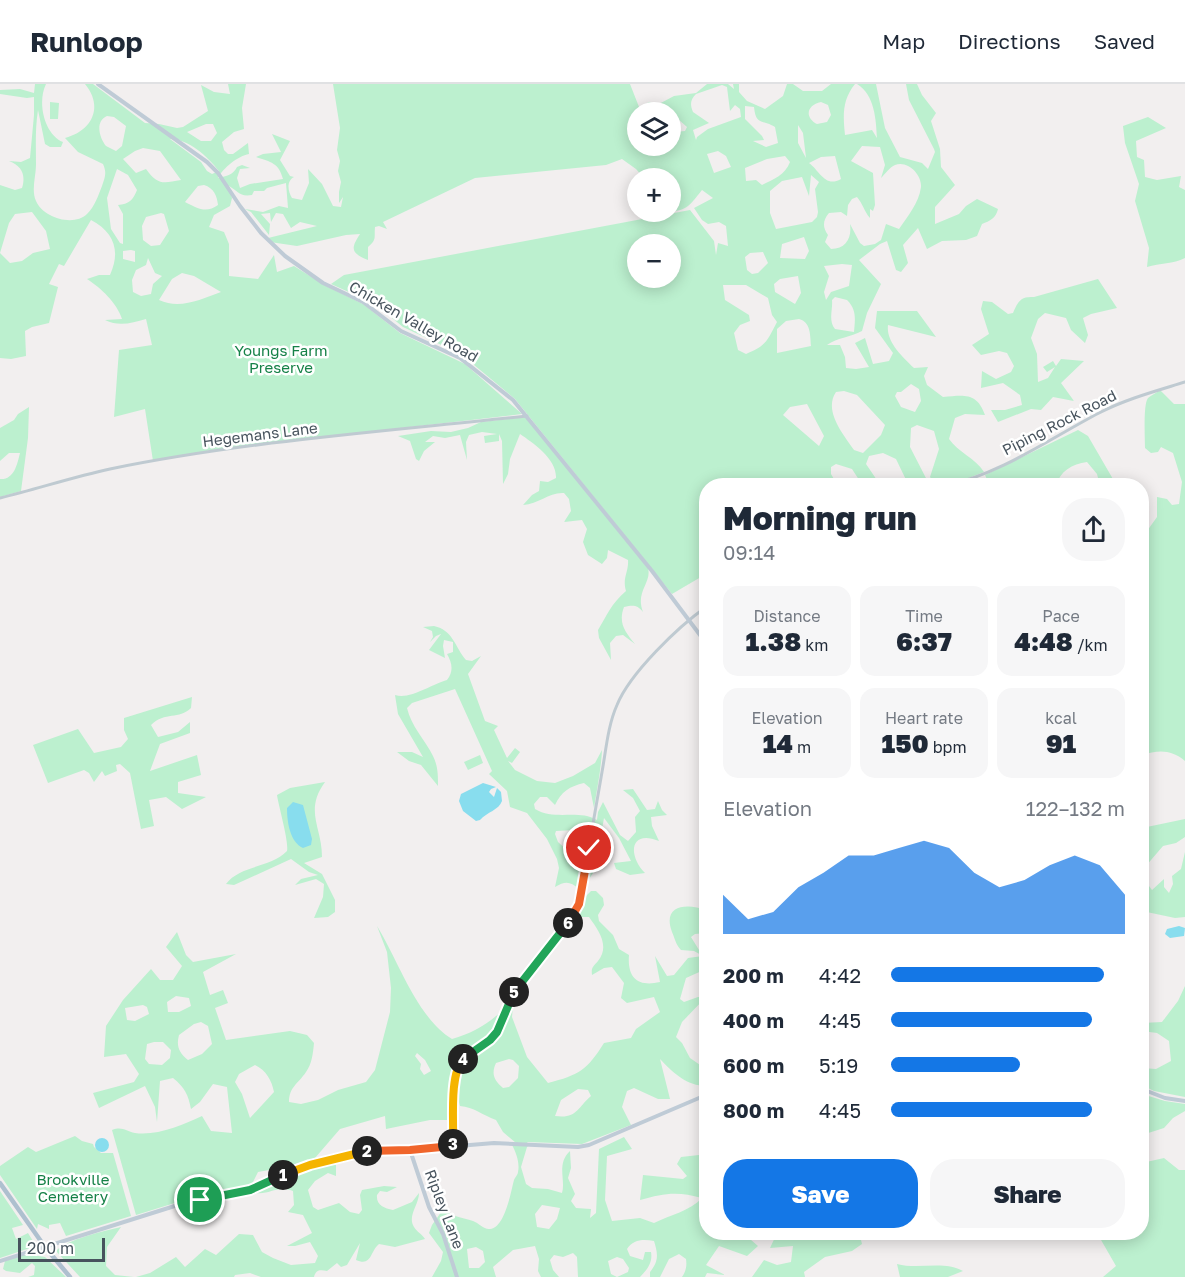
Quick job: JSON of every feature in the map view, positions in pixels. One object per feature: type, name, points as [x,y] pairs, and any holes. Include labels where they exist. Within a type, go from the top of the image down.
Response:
[{"type":"main road","name":"Chicken Valley Road","points":[[98,84],[207,162],[218,173],[261,233],[285,256],[323,283],[363,302],[401,331],[459,358],[513,400],[699,634]]},
{"type":"main road","points":[[1149,1092],[1159,1097],[1185,1101]]},
{"type":"main road","points":[[0,1261],[181,1204],[250,1190],[298,1169],[347,1155],[373,1150],[410,1150],[494,1143],[567,1147],[590,1145],[699,1098]]},
{"type":"main road","name":"Ripley Lane","points":[[410,1150],[429,1208],[443,1234],[456,1277]]},
{"type":"main road","points":[[0,1183],[45,1247],[70,1277]]},
{"type":"street","name":"Piping Rock Road","points":[[974,478],[1009,462],[1105,410],[1185,382]]},
{"type":"street","name":"Hegemans Lane","points":[[0,498],[97,472],[220,451],[527,416]]},
{"type":"street","points":[[452,1146],[454,1086],[457,1068],[466,1055],[490,1040],[497,1032],[514,991],[571,919],[579,904],[606,748],[617,705],[650,659],[672,635],[699,612]]},
{"type":"green space","name":"Youngs Farm Preserve","points":[[35,84],[46,84],[42,100],[44,117],[51,132],[63,142],[61,147],[50,147],[45,144],[38,110],[35,197],[45,212],[59,219],[75,220],[90,211],[98,197],[105,175],[103,164],[78,152],[65,138],[82,130],[92,117],[94,101],[85,84],[93,84],[145,123],[177,128],[183,127],[208,111],[201,85],[214,92],[230,94],[228,84],[246,84],[242,108],[244,129],[234,132],[222,142],[228,154],[233,154],[248,143],[249,154],[231,163],[218,178],[229,175],[242,165],[250,168],[240,169],[237,178],[240,188],[250,184],[283,179],[277,166],[256,157],[281,152],[272,134],[290,141],[280,160],[290,176],[294,177],[288,187],[292,198],[302,200],[309,183],[308,169],[322,184],[333,206],[341,207],[343,197],[339,203],[341,182],[337,150],[340,128],[333,84],[630,84],[637,102],[627,102],[627,156],[681,156],[681,131],[685,131],[687,127],[681,122],[681,102],[663,102],[674,96],[696,93],[707,84],[728,84],[734,89],[733,84],[739,84],[739,92],[747,101],[765,109],[783,96],[787,84],[793,84],[803,91],[822,91],[831,84],[855,84],[844,108],[845,135],[872,130],[877,138],[871,101],[857,84],[876,84],[885,128],[900,157],[922,163],[928,169],[935,152],[909,100],[906,84],[917,84],[922,95],[936,113],[931,121],[940,149],[941,167],[955,185],[935,207],[935,224],[959,214],[977,199],[998,209],[996,215],[982,224],[977,236],[966,240],[942,241],[927,249],[918,228],[903,245],[908,263],[901,272],[896,270],[887,241],[859,260],[881,284],[867,313],[862,331],[827,345],[840,345],[845,357],[846,368],[869,367],[855,343],[865,338],[873,364],[889,361],[893,353],[875,328],[877,311],[917,311],[936,337],[888,325],[892,343],[914,368],[928,367],[924,376],[927,385],[943,397],[963,396],[978,402],[985,415],[965,414],[955,418],[949,439],[984,472],[969,478],[931,478],[939,449],[934,431],[917,425],[911,428],[910,447],[926,478],[905,478],[896,459],[883,453],[869,456],[866,464],[876,478],[858,478],[852,469],[836,464],[831,467],[833,478],[699,478],[699,578],[672,594],[515,399],[468,360],[403,327],[375,304],[331,284],[344,275],[627,222],[681,222],[681,212],[690,210],[714,241],[716,255],[718,243],[728,246],[726,226],[719,222],[708,224],[702,220],[694,208],[713,198],[702,190],[681,210],[681,168],[635,168],[622,159],[606,165],[475,178],[383,222],[387,229],[375,227],[374,240],[368,247],[368,260],[354,250],[360,234],[297,246],[270,242],[268,238],[317,226],[300,222],[291,228],[283,214],[276,213],[271,222],[270,213],[261,214],[270,224],[269,235],[251,212],[245,209],[263,212],[279,206],[288,208],[286,183],[264,191],[254,191],[252,195],[241,194],[229,186],[232,198],[230,206],[214,215],[209,227],[224,232],[229,244],[229,276],[258,279],[274,255],[277,272],[294,266],[326,286],[363,304],[400,333],[465,364],[522,414],[212,450],[153,461],[145,409],[114,417],[119,350],[152,345],[146,319],[120,324],[105,320],[122,319],[108,296],[87,279],[99,275],[110,275],[115,258],[110,236],[99,225],[91,220],[64,266],[59,264],[49,284],[58,287],[49,323],[25,331],[26,356],[11,359],[0,358],[0,253],[0,185],[15,190],[22,188],[22,172],[9,161],[21,162],[30,158],[34,97],[0,94],[0,90],[20,89],[34,93]],"holes":[[[722,85],[727,87],[730,111],[735,105],[740,109],[741,117],[708,129],[696,140],[693,130],[709,123],[693,112],[691,105],[693,98],[696,94]],[[821,102],[828,105],[831,115],[827,122],[817,124],[810,118],[809,112],[813,106]],[[745,106],[754,107],[758,120],[775,127],[778,143],[766,147],[753,141],[764,140],[745,119]],[[107,116],[114,117],[126,126],[122,146],[116,151],[106,146],[99,130],[101,122]],[[206,124],[213,124],[217,133],[211,141],[201,141],[187,132]],[[798,125],[803,133],[806,158],[798,143]],[[170,139],[191,145],[219,171],[212,174],[201,162]],[[862,146],[880,147],[885,165],[881,178],[889,169],[900,164],[917,173],[921,187],[912,210],[899,229],[886,224],[881,240],[875,244],[864,246],[860,243],[850,224],[847,242],[841,247],[831,249],[825,242],[828,235],[824,224],[825,218],[829,213],[841,212],[847,216],[848,205],[852,199],[857,197],[870,218],[870,209],[873,211],[875,205],[873,173],[851,161]],[[143,148],[160,151],[181,180],[158,181],[146,169],[136,173],[123,159]],[[718,151],[726,156],[731,167],[714,173],[707,154]],[[785,156],[790,162],[782,173],[762,185],[756,180],[746,181],[745,168],[767,159]],[[835,156],[841,179],[827,180],[809,163],[821,157]],[[117,169],[128,175],[137,190],[130,201],[118,205],[123,214],[123,244],[111,229],[107,198]],[[811,175],[819,182],[815,189],[817,217],[812,222],[776,229],[770,213],[770,191],[782,181],[802,177],[809,196]],[[204,185],[213,190],[218,205],[205,210],[185,202],[198,186]],[[32,212],[46,231],[50,249],[33,253],[22,261],[10,263],[0,253],[9,223],[15,214]],[[161,213],[164,214],[169,231],[160,245],[151,246],[143,240],[142,226],[146,217]],[[804,237],[809,251],[805,259],[780,258],[782,244]],[[123,251],[135,251],[135,262],[123,259]],[[763,252],[768,263],[758,273],[752,274],[747,270],[745,257],[750,253]],[[148,258],[155,273],[162,276],[153,284],[151,294],[141,296],[133,292],[132,280],[136,270],[146,265]],[[852,265],[849,286],[831,292],[826,300],[824,292],[829,276],[824,266]],[[182,273],[194,276],[221,292],[183,304],[159,300],[172,279]],[[798,276],[801,293],[795,304],[775,292],[774,284],[780,279]],[[723,285],[746,285],[768,298],[772,315],[777,322],[766,342],[746,354],[738,350],[734,333],[740,325],[750,321],[749,315],[725,300]],[[835,297],[847,300],[854,311],[854,332],[835,329],[832,322],[832,300]],[[799,319],[806,323],[811,346],[777,353],[777,329],[786,321]],[[911,384],[919,389],[921,401],[915,412],[901,407],[895,396],[897,392],[901,392]],[[844,391],[857,395],[885,425],[881,435],[863,453],[854,450],[840,430],[833,415],[833,399],[836,392]],[[807,404],[824,436],[819,446],[783,415],[790,407]]]},
{"type":"green space","points":[[50,102],[59,103],[58,119],[50,119]]},
{"type":"green space","points":[[1148,117],[1166,128],[1136,141],[1137,157],[1144,160],[1145,177],[1157,180],[1181,176],[1179,187],[1185,190],[1185,258],[1147,267],[1149,248],[1135,201],[1139,184],[1125,143],[1123,126]]},
{"type":"green space","points":[[1098,279],[1117,308],[1083,318],[1088,335],[1085,343],[1071,330],[1066,318],[1045,313],[1038,319],[1031,338],[1037,354],[1038,382],[1048,378],[1055,367],[1047,372],[1043,367],[1053,361],[1056,366],[1061,359],[1084,361],[1061,383],[1074,401],[1053,397],[1041,410],[1031,409],[998,422],[991,410],[1005,410],[1022,405],[1020,395],[1003,383],[981,388],[982,371],[996,379],[1011,372],[1014,366],[1007,353],[999,351],[981,355],[972,345],[989,334],[981,309],[983,301],[992,302],[1008,314],[1013,313],[1018,302],[1023,298]]},
{"type":"green space","points":[[1160,390],[1174,404],[1185,404],[1185,761],[1175,754],[1149,753],[1149,528],[1157,517],[1157,497],[1167,499],[1172,505],[1179,504],[1182,482],[1173,453],[1161,447],[1158,452],[1151,453],[1145,448],[1146,402],[1149,397]]},
{"type":"green space","points":[[29,407],[28,438],[21,491],[0,497],[0,479],[5,479],[12,474],[20,453],[9,453],[0,461],[0,428]]},
{"type":"green space","points":[[526,417],[648,568],[648,578],[641,598],[643,612],[633,606],[624,607],[622,613],[622,623],[635,644],[623,635],[616,636],[610,643],[611,660],[599,638],[598,630],[613,605],[626,591],[628,560],[608,550],[607,558],[602,564],[588,555],[583,542],[587,529],[582,520],[564,522],[571,511],[569,499],[564,493],[554,494],[523,505],[539,491],[540,481],[548,482],[556,478],[553,464],[543,452],[520,434],[503,484],[502,441],[499,434],[499,441],[485,443],[484,436],[497,434],[482,432],[469,435],[466,442],[467,460],[460,435],[445,438],[433,436],[425,442],[435,442],[424,451],[419,461],[416,459],[410,441],[398,436],[431,431],[451,432],[481,422]]},
{"type":"green space","points":[[1078,430],[1088,436],[1112,478],[1098,478],[1087,462],[1067,469],[1059,478],[986,478],[985,475]]},
{"type":"green space","points":[[434,626],[445,631],[450,635],[466,660],[472,661],[481,656],[468,674],[485,721],[498,726],[494,730],[507,758],[515,748],[520,752],[512,763],[508,761],[515,770],[537,781],[555,783],[595,763],[602,750],[594,808],[590,788],[584,783],[566,790],[555,805],[547,797],[540,797],[534,804],[535,809],[550,814],[582,815],[597,820],[603,802],[620,835],[628,841],[636,832],[635,817],[640,811],[633,798],[623,790],[633,789],[647,810],[655,809],[658,801],[667,815],[651,817],[652,826],[659,841],[649,838],[642,839],[634,846],[636,859],[645,873],[630,875],[616,869],[614,863],[631,861],[619,838],[604,818],[601,835],[606,848],[605,855],[587,882],[594,858],[594,835],[581,873],[579,889],[567,883],[555,887],[559,868],[547,839],[527,813],[510,807],[507,791],[489,774],[492,771],[455,689],[412,703],[407,708],[435,760],[438,786],[421,765],[409,761],[397,752],[412,752],[423,757],[398,714],[395,695],[414,694],[447,680],[451,670],[447,654],[453,652],[453,642],[444,640],[445,658],[429,650],[441,634],[430,642],[433,637],[432,631],[423,627]],"holes":[[[575,830],[573,833],[575,839],[570,853],[558,842],[555,834],[556,831]]]},
{"type":"green space","points":[[192,697],[191,708],[186,712],[161,718],[151,725],[158,737],[178,732],[190,722],[190,733],[160,744],[150,771],[197,755],[201,775],[178,782],[178,793],[206,797],[182,809],[166,797],[149,800],[154,826],[141,829],[130,773],[120,764],[116,765],[117,771],[105,776],[102,771],[94,782],[89,773],[84,770],[48,783],[33,745],[78,729],[94,753],[121,747],[128,739],[124,730],[124,718]]},
{"type":"green space","points":[[480,755],[483,763],[468,770],[464,762]]},
{"type":"green space","points":[[325,782],[319,792],[315,811],[322,857],[304,863],[322,874],[335,900],[335,912],[328,917],[314,918],[323,897],[324,884],[316,879],[295,885],[301,879],[318,875],[309,872],[291,859],[234,885],[226,884],[239,873],[273,861],[287,851],[277,795],[290,788]]},
{"type":"green space","points":[[1185,819],[1185,837],[1176,843],[1163,846],[1149,862],[1149,827]]},
{"type":"green space","points":[[1185,852],[1185,917],[1175,918],[1149,912],[1149,886],[1152,890],[1164,879],[1164,887],[1169,893],[1173,884],[1172,876],[1181,869]]},
{"type":"green space","points":[[591,891],[596,891],[603,898],[604,905],[598,915],[599,921],[613,935],[619,949],[629,955],[632,975],[640,982],[660,982],[655,956],[667,976],[674,975],[688,958],[699,957],[699,972],[686,978],[680,999],[684,1002],[699,997],[699,1004],[682,1022],[676,1037],[690,1058],[699,1064],[699,1085],[687,1081],[660,1059],[670,1099],[658,1099],[634,1088],[627,1091],[622,1107],[631,1125],[582,1144],[527,1142],[529,1145],[521,1167],[526,1184],[532,1188],[562,1193],[563,1161],[570,1151],[571,1168],[568,1178],[575,1194],[571,1201],[576,1208],[591,1209],[590,1218],[596,1213],[599,1149],[624,1137],[632,1149],[607,1156],[605,1200],[612,1221],[640,1218],[654,1223],[686,1210],[699,1200],[699,1240],[751,1240],[758,1246],[747,1256],[719,1246],[706,1265],[725,1275],[707,1273],[705,1277],[682,1277],[686,1268],[686,1259],[679,1254],[669,1259],[660,1277],[650,1277],[657,1254],[654,1241],[646,1240],[636,1242],[627,1249],[630,1256],[643,1260],[645,1252],[651,1252],[649,1266],[640,1277],[617,1277],[578,1277],[577,1257],[573,1253],[563,1257],[554,1255],[550,1260],[553,1270],[559,1277],[541,1277],[538,1271],[539,1259],[535,1246],[513,1250],[493,1267],[496,1277],[432,1277],[443,1252],[429,1233],[444,1208],[454,1215],[486,1228],[495,1227],[503,1216],[518,1173],[518,1161],[512,1145],[516,1143],[503,1132],[496,1120],[460,1106],[458,1095],[459,1076],[466,1060],[495,1041],[505,1026],[513,1005],[512,1017],[527,1057],[548,1083],[575,1074],[592,1060],[604,1043],[631,1038],[636,1029],[660,1012],[654,997],[627,1003],[621,998],[624,983],[612,967],[604,968],[592,975],[593,967],[603,950],[602,939],[589,917],[578,917],[582,900]],"holes":[[[509,1059],[519,1066],[518,1078],[509,1087],[503,1088],[496,1079],[494,1070],[496,1063]],[[578,1089],[588,1090],[591,1096],[576,1112],[568,1116],[555,1116],[561,1100]],[[542,1205],[560,1208],[557,1219],[549,1229],[537,1227],[535,1214]],[[476,1247],[483,1251],[485,1262],[479,1268],[469,1268],[467,1249]],[[617,1257],[623,1259],[629,1268],[628,1272],[617,1277],[611,1274],[608,1261]]]},
{"type":"green space","points":[[678,908],[699,908],[699,934],[691,937],[699,954],[681,950],[676,942],[670,916]]},
{"type":"green space","points":[[377,926],[418,1003],[440,1030],[452,1039],[480,1027],[504,1009],[492,1034],[454,1065],[449,1120],[430,1120],[386,1129],[385,1116],[340,1129],[315,1158],[274,1173],[269,1170],[258,1172],[252,1184],[232,1191],[178,1202],[136,1215],[112,1130],[152,1133],[202,1116],[211,1131],[232,1133],[227,1087],[213,1084],[200,1102],[191,1109],[183,1088],[173,1078],[160,1081],[157,1122],[155,1107],[145,1086],[99,1108],[93,1093],[134,1082],[139,1074],[126,1054],[104,1057],[106,1026],[123,1000],[151,969],[160,980],[173,980],[182,966],[166,947],[177,932],[186,955],[193,962],[236,954],[203,972],[210,995],[223,990],[228,1003],[215,1008],[226,1040],[290,1031],[307,1035],[314,1043],[310,1065],[292,1089],[289,1097],[289,1102],[301,1104],[366,1082],[375,1070],[390,1012],[391,988],[387,952]],"holes":[[[176,996],[189,998],[191,1006],[179,1012],[168,1012],[167,1002]],[[143,1005],[147,1007],[149,1014],[135,1021],[127,1020],[125,1008]],[[201,1022],[208,1026],[212,1044],[202,1054],[188,1060],[179,1049],[179,1035],[194,1024]],[[163,1042],[171,1050],[170,1058],[162,1065],[149,1064],[145,1059],[147,1044]],[[417,1053],[425,1060],[431,1071],[424,1075],[420,1069],[421,1064],[415,1056]],[[255,1065],[268,1076],[274,1092],[250,1118],[242,1094],[235,1082],[239,1074]]]},
{"type":"green space","points":[[1185,986],[1185,1097],[1149,1088],[1149,1068],[1156,1069],[1171,1061],[1169,1041],[1157,1033],[1149,1032],[1149,1023],[1162,1022],[1178,1001]]},
{"type":"green space","points":[[1149,1096],[1185,1104],[1185,1111],[1173,1118],[1164,1128],[1149,1133]]},
{"type":"green space","name":"Brookville Cemetery","points":[[75,1136],[93,1144],[101,1153],[113,1153],[131,1216],[66,1236],[60,1223],[49,1225],[49,1229],[38,1224],[37,1229],[0,1175],[0,1166],[28,1147],[36,1152]]},
{"type":"green space","points":[[699,1155],[699,1197],[671,1194],[640,1200],[643,1175],[683,1179],[687,1176],[677,1164],[681,1157]]},
{"type":"green space","points":[[1164,1158],[1179,1170],[1185,1170],[1185,1277],[1103,1277],[1116,1266],[1101,1240],[1149,1240],[1149,1161]]},
{"type":"green space","points":[[323,1162],[333,1162],[336,1165],[336,1176],[328,1173],[315,1181],[308,1190],[313,1207],[318,1210],[339,1203],[350,1212],[359,1214],[362,1210],[360,1195],[362,1190],[384,1186],[397,1187],[387,1192],[380,1191],[377,1195],[381,1206],[393,1210],[412,1202],[419,1193],[412,1223],[425,1239],[395,1247],[379,1244],[368,1260],[361,1262],[356,1260],[360,1243],[347,1265],[341,1267],[337,1263],[327,1271],[317,1271],[314,1277],[261,1277],[250,1273],[234,1277],[136,1277],[150,1273],[176,1257],[185,1267],[205,1249],[216,1255],[239,1234],[253,1235],[262,1252],[291,1265],[315,1263],[318,1256],[310,1242],[287,1246],[312,1233],[303,1215],[288,1212],[294,1205],[293,1191],[282,1189],[255,1193],[277,1180]]},
{"type":"green space","points":[[0,1191],[23,1225],[12,1228],[16,1239],[28,1233],[36,1246],[0,1258]]},
{"type":"green space","points":[[121,1227],[107,1247],[106,1266],[115,1275],[134,1277],[80,1277],[56,1251],[77,1239]]},
{"type":"green space","points":[[774,1240],[861,1240],[862,1244],[852,1251],[825,1257],[804,1272],[805,1277],[752,1277],[764,1260],[777,1265],[791,1262],[793,1246],[770,1248]]},
{"type":"green space","points":[[26,1254],[45,1257],[66,1277],[28,1277],[34,1275],[35,1266],[32,1263],[20,1273],[3,1269],[5,1261]]},
{"type":"green space","points":[[897,1264],[947,1266],[963,1271],[948,1277],[900,1277]]},
{"type":"water","points":[[483,783],[496,787],[489,792],[494,797],[497,788],[501,792],[502,801],[496,809],[476,821],[463,811],[459,801],[461,794]]},
{"type":"water","points":[[293,802],[303,805],[312,839],[311,845],[303,848],[295,841],[289,825],[287,808]]},
{"type":"water","points":[[1179,926],[1185,928],[1184,936],[1170,938],[1165,934],[1167,929]]},
{"type":"water","points":[[99,1138],[105,1138],[109,1145],[105,1152],[99,1152],[95,1148],[95,1142]]},
{"type":"route","points":[[200,1200],[250,1190],[298,1169],[363,1151],[452,1146],[454,1086],[457,1068],[466,1055],[490,1040],[497,1032],[511,996],[527,972],[576,911],[589,848]]}]
